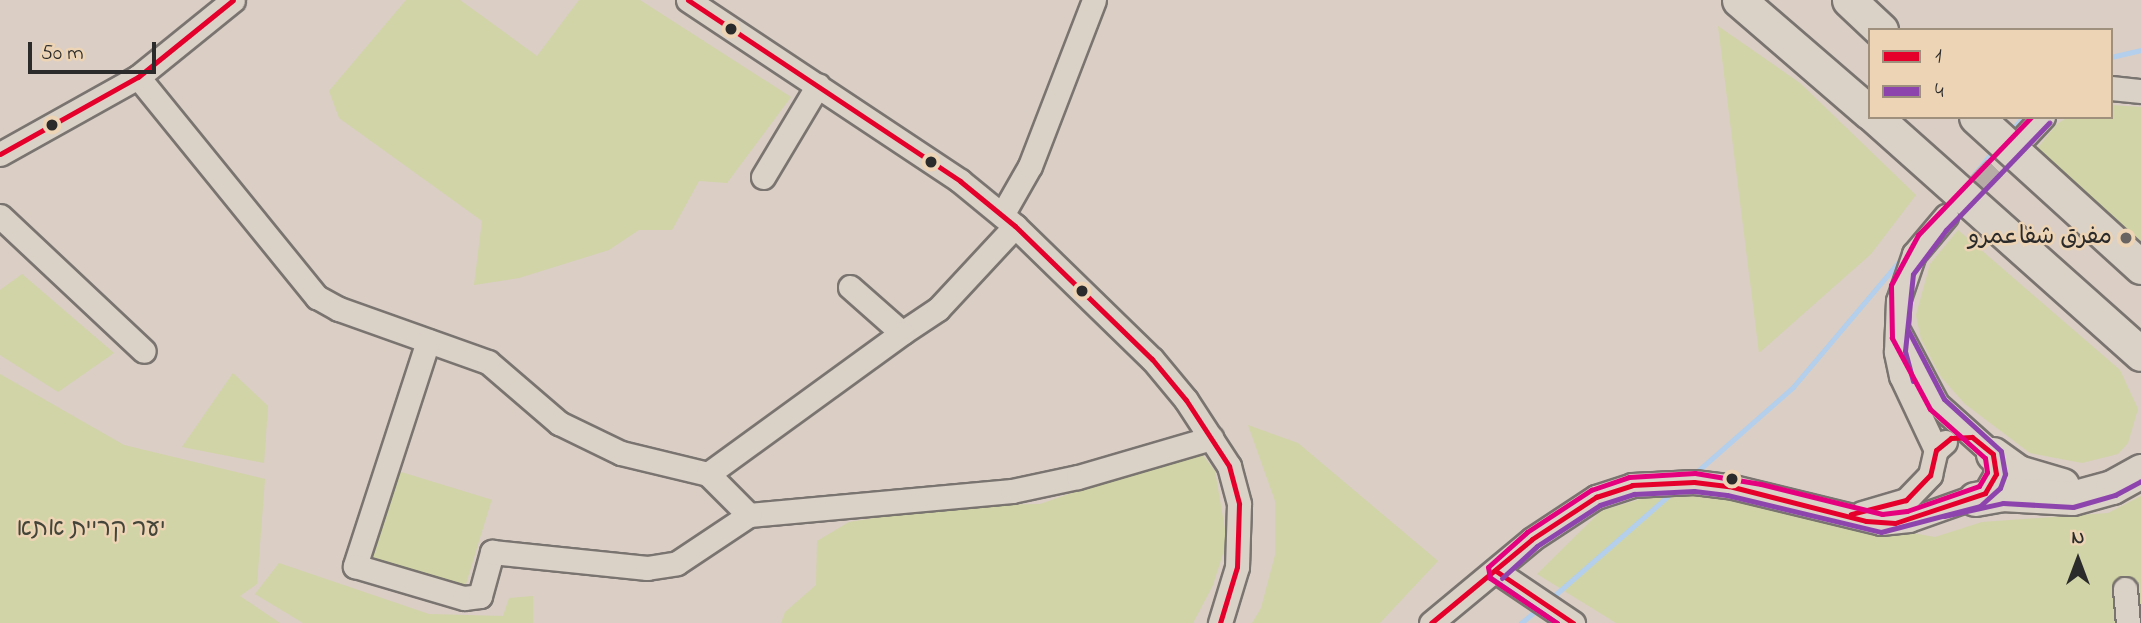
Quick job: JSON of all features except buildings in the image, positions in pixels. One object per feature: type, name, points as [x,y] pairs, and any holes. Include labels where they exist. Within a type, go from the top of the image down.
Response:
[{"type":"highway","points":[[1739,0],[1868,111]]},
{"type":"highway","points":[[1849,0],[1879,28]]},
{"type":"highway","points":[[1877,119],[2141,354]]},
{"type":"highway","points":[[1978,119],[2141,267]]},
{"type":"highway","points":[[2097,313],[2141,362]]},
{"type":"highway","points":[[1982,445],[2038,480],[2088,493]]},
{"type":"highway","points":[[1968,500],[2012,494],[2055,500],[2088,493],[2136,469]]},
{"type":"street","points":[[0,154],[138,78],[233,0]]},
{"type":"street","points":[[688,0],[912,147],[1008,220],[1152,359],[1229,466],[1239,504],[1237,567],[1220,623]]},
{"type":"street","points":[[708,474],[938,309],[1008,220],[1094,0]]},
{"type":"street","points":[[138,78],[317,297],[339,309],[488,362],[559,423],[621,453],[708,474],[748,514]]},
{"type":"street","points":[[763,177],[818,85]]},
{"type":"street","points":[[2113,88],[2141,91]]},
{"type":"street","points":[[2026,135],[2041,119]]},
{"type":"street","points":[[0,216],[144,351]]},
{"type":"street","points":[[1936,450],[1901,376],[1896,352],[1900,334],[1898,301],[1905,270],[1946,216]]},
{"type":"street","points":[[850,287],[901,333]]},
{"type":"street","points":[[1431,623],[1532,539],[1596,497],[1632,485],[1694,482],[1851,514],[1866,521],[1895,523],[1968,500],[1992,485],[1996,474],[1982,445],[1937,404],[1900,334]]},
{"type":"street","points":[[428,341],[355,566],[464,598],[480,596],[492,552],[647,568],[677,562],[748,514],[1012,491],[1078,477],[1211,438]]},
{"type":"street","points":[[1851,514],[1906,500],[1930,475],[1936,450],[1951,438],[1982,445]]},
{"type":"street","points":[[1930,475],[1945,496],[1968,500]]},
{"type":"street","points":[[1496,571],[1573,623]]},
{"type":"street","points":[[2125,589],[2128,623]]},
{"type":"green space","points":[[406,0],[460,0],[537,56],[579,0],[640,0],[791,97],[727,183],[699,181],[672,230],[639,230],[609,250],[519,278],[474,285],[482,221],[339,118],[329,91]]},
{"type":"green space","points":[[1718,26],[1800,83],[1916,195],[1871,254],[1759,353]]},
{"type":"green space","points":[[2113,105],[2141,107],[2141,241],[2036,150],[2057,124],[2065,119],[2113,119]]},
{"type":"green space","points":[[1958,230],[2120,370],[2138,409],[2128,443],[2118,454],[2082,463],[2030,453],[1965,404],[1941,377],[1921,339],[1916,315],[1930,264]]},
{"type":"green space","points":[[22,274],[114,353],[58,392],[0,355],[0,290]]},
{"type":"green space","points":[[233,373],[268,406],[264,463],[182,447]]},
{"type":"green space","name":"יער קריית אתא","points":[[0,374],[124,445],[265,479],[257,584],[240,596],[280,623],[0,623]]},
{"type":"green space","points":[[1248,425],[1298,443],[1438,561],[1380,623],[1252,623],[1261,608],[1275,555],[1275,501]]},
{"type":"green space","points":[[1198,449],[1215,471],[1227,541],[1213,585],[1193,623],[781,623],[785,612],[816,585],[817,541],[849,522],[949,506],[1040,504]]},
{"type":"green space","points":[[398,471],[492,500],[465,587],[371,558]]},
{"type":"green space","points":[[1740,490],[1873,526],[1935,537],[1982,522],[2108,513],[2141,496],[2141,623],[1616,623],[1537,574],[1601,511],[1664,492]]},
{"type":"green space","points":[[279,563],[429,614],[503,616],[509,598],[533,596],[533,623],[303,623],[255,594]]},
{"type":"waterway","points":[[2113,57],[2141,50]]},
{"type":"waterway","points":[[2009,134],[2021,119]]},
{"type":"waterway","points":[[1966,184],[1995,149]]},
{"type":"waterway","points":[[1693,475],[1793,387],[1902,258]]},
{"type":"waterway","points":[[1548,601],[1675,490]]},
{"type":"waterway","points":[[1521,623],[1540,607]]},
{"type":"tunnel","points":[[1955,208],[2021,140]]},
{"type":"transit line","name":"1","points":[[0,154],[138,77],[233,0]]},
{"type":"transit line","name":"1","points":[[688,0],[960,181],[1015,226],[1152,359],[1186,400],[1229,466],[1239,504],[1237,567],[1220,623]]},
{"type":"transit line","points":[[1557,623],[1490,578],[1488,567],[1527,532],[1591,490],[1629,477],[1695,473],[1761,484],[1882,514],[1907,511],[1979,486],[1987,472],[1985,458],[1930,409],[1892,338],[1891,285],[1918,235],[2029,119]]},
{"type":"transit line","name":"4","points":[[1913,381],[1905,351],[1913,274],[1946,230],[2049,123]]},
{"type":"transit line","name":"4","points":[[1502,578],[1537,546],[1600,505],[1634,494],[1694,491],[1727,495],[1881,532],[1980,506],[2000,488],[2005,474],[2001,451],[1944,399],[1908,330]]},
{"type":"transit line","name":"1","points":[[1431,623],[1532,539],[1596,497],[1632,485],[1694,482],[1729,486],[1866,521],[1895,523],[1985,493],[1996,474],[1993,454],[1972,437],[1951,438],[1936,450],[1930,475],[1906,500],[1851,514]]},
{"type":"transit line","name":"4","points":[[1944,516],[2003,503],[2073,507],[2115,495],[2141,481]]},
{"type":"transit line","name":"1","points":[[1496,571],[1573,623]]},
{"type":"transit line","name":"4","points":[[1491,578],[1557,623]]},
{"type":"place","name":"مفرق شفاعمرو","points":[[2126,238]]}]
